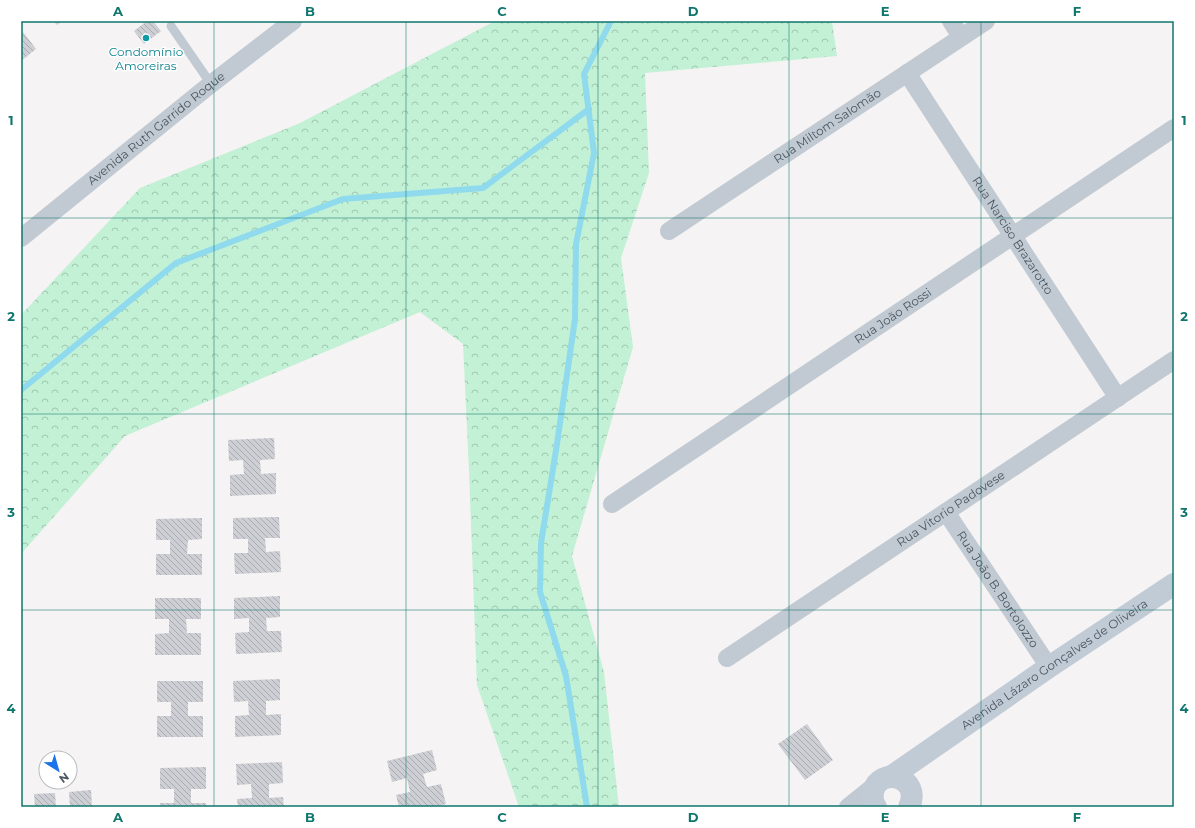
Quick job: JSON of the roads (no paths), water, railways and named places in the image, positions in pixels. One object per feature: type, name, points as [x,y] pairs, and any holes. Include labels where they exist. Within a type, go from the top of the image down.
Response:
[{"type":"street","name":"Avenida Ruth Garrido Roque","points":[[21,238],[210,84],[292,21]]},
{"type":"street","points":[[951,21],[962,37]]},
{"type":"street","name":"Rua Miltom Salomão","points":[[669,231],[986,21]]},
{"type":"street","name":"Rua Narciso Brazarotto","points":[[907,73],[1118,398]]},
{"type":"street","name":"Rua João Rossi","points":[[612,504],[1174,128]]},
{"type":"street","name":"Rua Vitorio Padovese","points":[[727,658],[1174,360]]},
{"type":"street","name":"Rua João B. Bortolozzo","points":[[946,512],[1049,666]]},
{"type":"street","name":"Avenida Lázaro Gonçalves de Oliveira","points":[[848,807],[892,780],[936,745],[1049,666],[1174,584]]},
{"type":"street","points":[[876,807],[873,796],[874,789],[892,780],[911,789],[912,798],[909,807]]},
{"type":"lane","points":[[171,26],[210,84]]},
{"type":"waterway","points":[[587,807],[566,676],[540,592],[541,543],[575,319],[576,244],[594,153],[584,74],[611,21]]},
{"type":"waterway","points":[[21,390],[176,263],[343,199],[483,188],[589,109]]},
{"type":"place","name":"Condomínio Amoreiras","points":[[146,38]]}]
